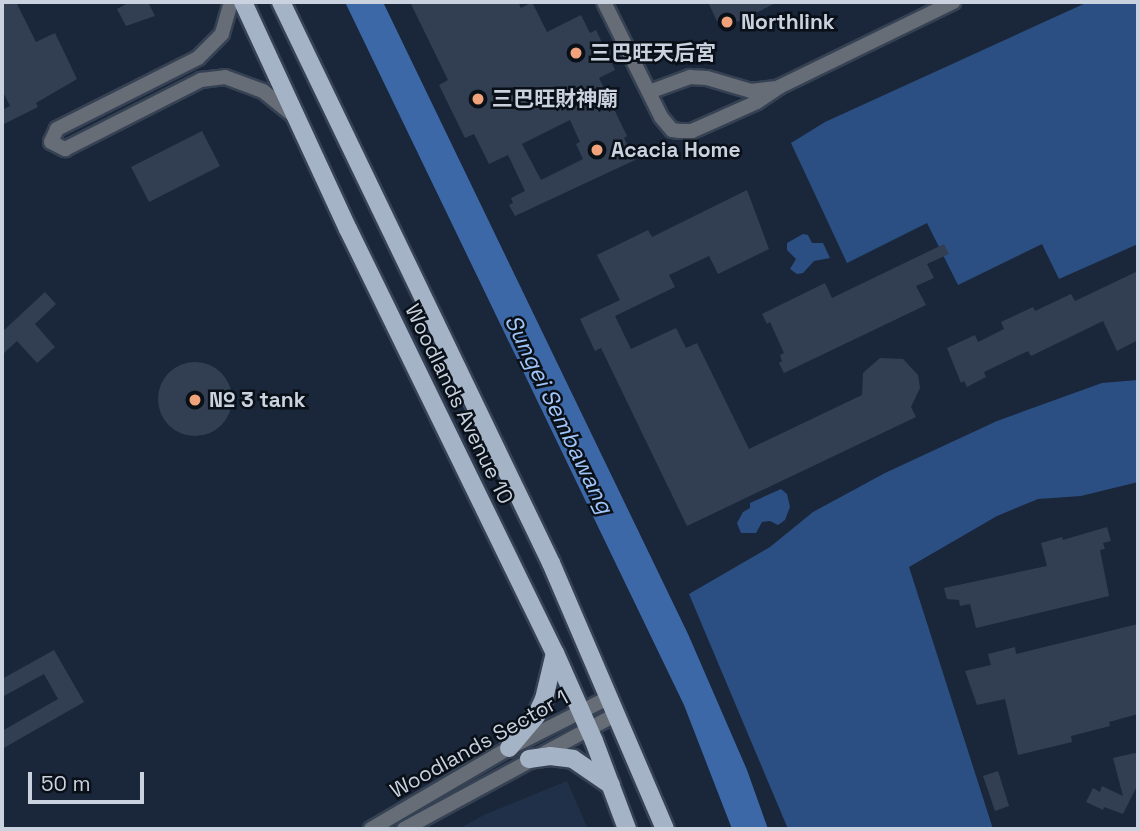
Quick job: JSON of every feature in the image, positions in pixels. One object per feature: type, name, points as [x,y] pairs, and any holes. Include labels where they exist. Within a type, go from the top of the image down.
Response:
[{"type":"main road","name":"Woodlands Avenue 10","points":[[243,2],[348,229],[555,653],[588,728],[627,829]]},
{"type":"main road","name":"Woodlands Avenue 10","points":[[281,2],[514,485],[613,705],[665,829]]},
{"type":"main road","points":[[509,748],[540,708],[555,653]]},
{"type":"main road","points":[[529,759],[550,755],[572,759],[611,785]]},
{"type":"street","points":[[230,2],[222,34],[198,58],[57,129],[51,142],[65,149],[201,80],[225,77],[263,90],[300,122]]},
{"type":"street","points":[[604,2],[667,125],[680,131],[692,131],[757,102],[779,87],[953,2]]},
{"type":"street","points":[[649,92],[690,77],[708,78],[751,90],[779,87]]},
{"type":"street","name":"Woodlands Sector 1","points":[[371,829],[509,748],[580,710],[613,705]]},
{"type":"street","name":"Woodlands Sector 1","points":[[404,829],[588,728],[613,705]]},
{"type":"shaded area","points":[[1088,2],[1138,2],[1138,244],[1059,279],[1042,244],[958,285],[927,223],[847,263],[791,143],[825,122]]},
{"type":"shaded area","points":[[803,234],[808,235],[812,243],[823,243],[830,258],[814,261],[803,273],[797,274],[790,269],[796,259],[787,250],[787,243]]},
{"type":"shaded area","points":[[1138,380],[1138,482],[1081,496],[1038,499],[997,516],[909,567],[993,829],[788,829],[689,594],[770,547],[813,512],[885,473],[997,421],[1102,383]]},
{"type":"shaded area","points":[[781,489],[787,494],[790,507],[785,520],[778,525],[770,521],[762,522],[756,533],[741,533],[737,523],[743,512],[750,508],[750,503]]},
{"type":"shaded area","points":[[567,781],[588,829],[458,829],[486,814]]},
{"type":"water","name":"Sungei Sembawang","points":[[345,2],[383,2],[688,634],[747,770],[768,829],[732,829],[684,705]]},
{"type":"building","points":[[2,2],[16,2],[36,42],[55,33],[77,79],[36,103],[38,107],[2,125],[2,110],[10,106],[2,90]]},
{"type":"building","points":[[130,2],[148,2],[155,16],[126,26],[117,9]]},
{"type":"building","points":[[410,2],[518,2],[521,8],[532,2],[547,32],[581,15],[590,33],[596,30],[615,70],[599,78],[627,136],[624,138],[635,160],[515,216],[509,205],[513,203],[511,198],[525,191],[508,155],[489,164],[474,134],[465,138],[439,85],[448,80]],"holes":[[[570,120],[580,142],[576,144],[583,159],[541,180],[522,144]]]},
{"type":"building","name":"Northlink","points":[[708,2],[778,2],[721,30]]},
{"type":"building","points":[[202,131],[220,166],[149,202],[131,167]]},
{"type":"building","points":[[747,190],[769,249],[718,274],[709,256],[669,275],[675,287],[615,316],[631,349],[676,328],[686,348],[697,343],[749,449],[862,395],[863,373],[880,358],[903,359],[918,375],[920,388],[911,407],[916,417],[687,526],[601,348],[595,351],[580,319],[620,300],[597,255],[648,230],[652,237]]},
{"type":"building","points":[[944,244],[949,254],[927,264],[934,278],[916,286],[926,305],[784,373],[779,363],[782,361],[780,355],[784,353],[770,322],[767,324],[762,314],[825,283],[832,298]]},
{"type":"building","points":[[1138,271],[1138,340],[1117,351],[1103,321],[1031,356],[1028,351],[984,372],[986,377],[967,387],[964,381],[961,383],[947,348],[975,335],[978,342],[1004,329],[1001,322],[1033,307],[1035,311],[1071,294],[1075,301]]},
{"type":"building","points":[[45,292],[56,304],[35,324],[55,347],[37,363],[17,341],[2,355],[2,332]]},
{"type":"building","name":"№ 3 tank","points":[[195,362],[209,365],[221,373],[229,385],[232,399],[229,413],[221,425],[209,433],[195,436],[181,433],[169,425],[161,413],[158,399],[161,385],[169,373],[181,365]]},
{"type":"building","points":[[1107,527],[1111,541],[1103,543],[1105,549],[1100,550],[1109,596],[976,628],[970,604],[960,606],[959,600],[947,599],[944,588],[1047,566],[1041,543],[1062,537],[1063,540]]},
{"type":"building","points":[[1138,624],[1138,714],[1109,722],[1110,726],[1071,736],[1072,742],[1018,755],[1005,699],[977,705],[965,671],[991,665],[988,654],[1015,647],[1016,654]]},
{"type":"building","points":[[54,650],[84,702],[2,749],[2,731],[58,699],[44,674],[2,697],[2,679]]},
{"type":"building","points":[[1135,753],[1138,755],[1138,784],[1123,814],[1104,807],[1103,810],[1086,802],[1093,788],[1100,792],[1102,786],[1123,796],[1113,758]]},
{"type":"building","points":[[998,771],[1009,806],[995,811],[983,776]]},
{"type":"place","name":"Northlink","points":[[727,22]]},
{"type":"place","name":"三巴旺天后宮","points":[[576,53]]},
{"type":"place","name":"三巴旺財神廟","points":[[478,99]]},
{"type":"place","name":"Acacia Home","points":[[597,150]]},
{"type":"place","name":"№ 3 tank","points":[[195,400]]}]
